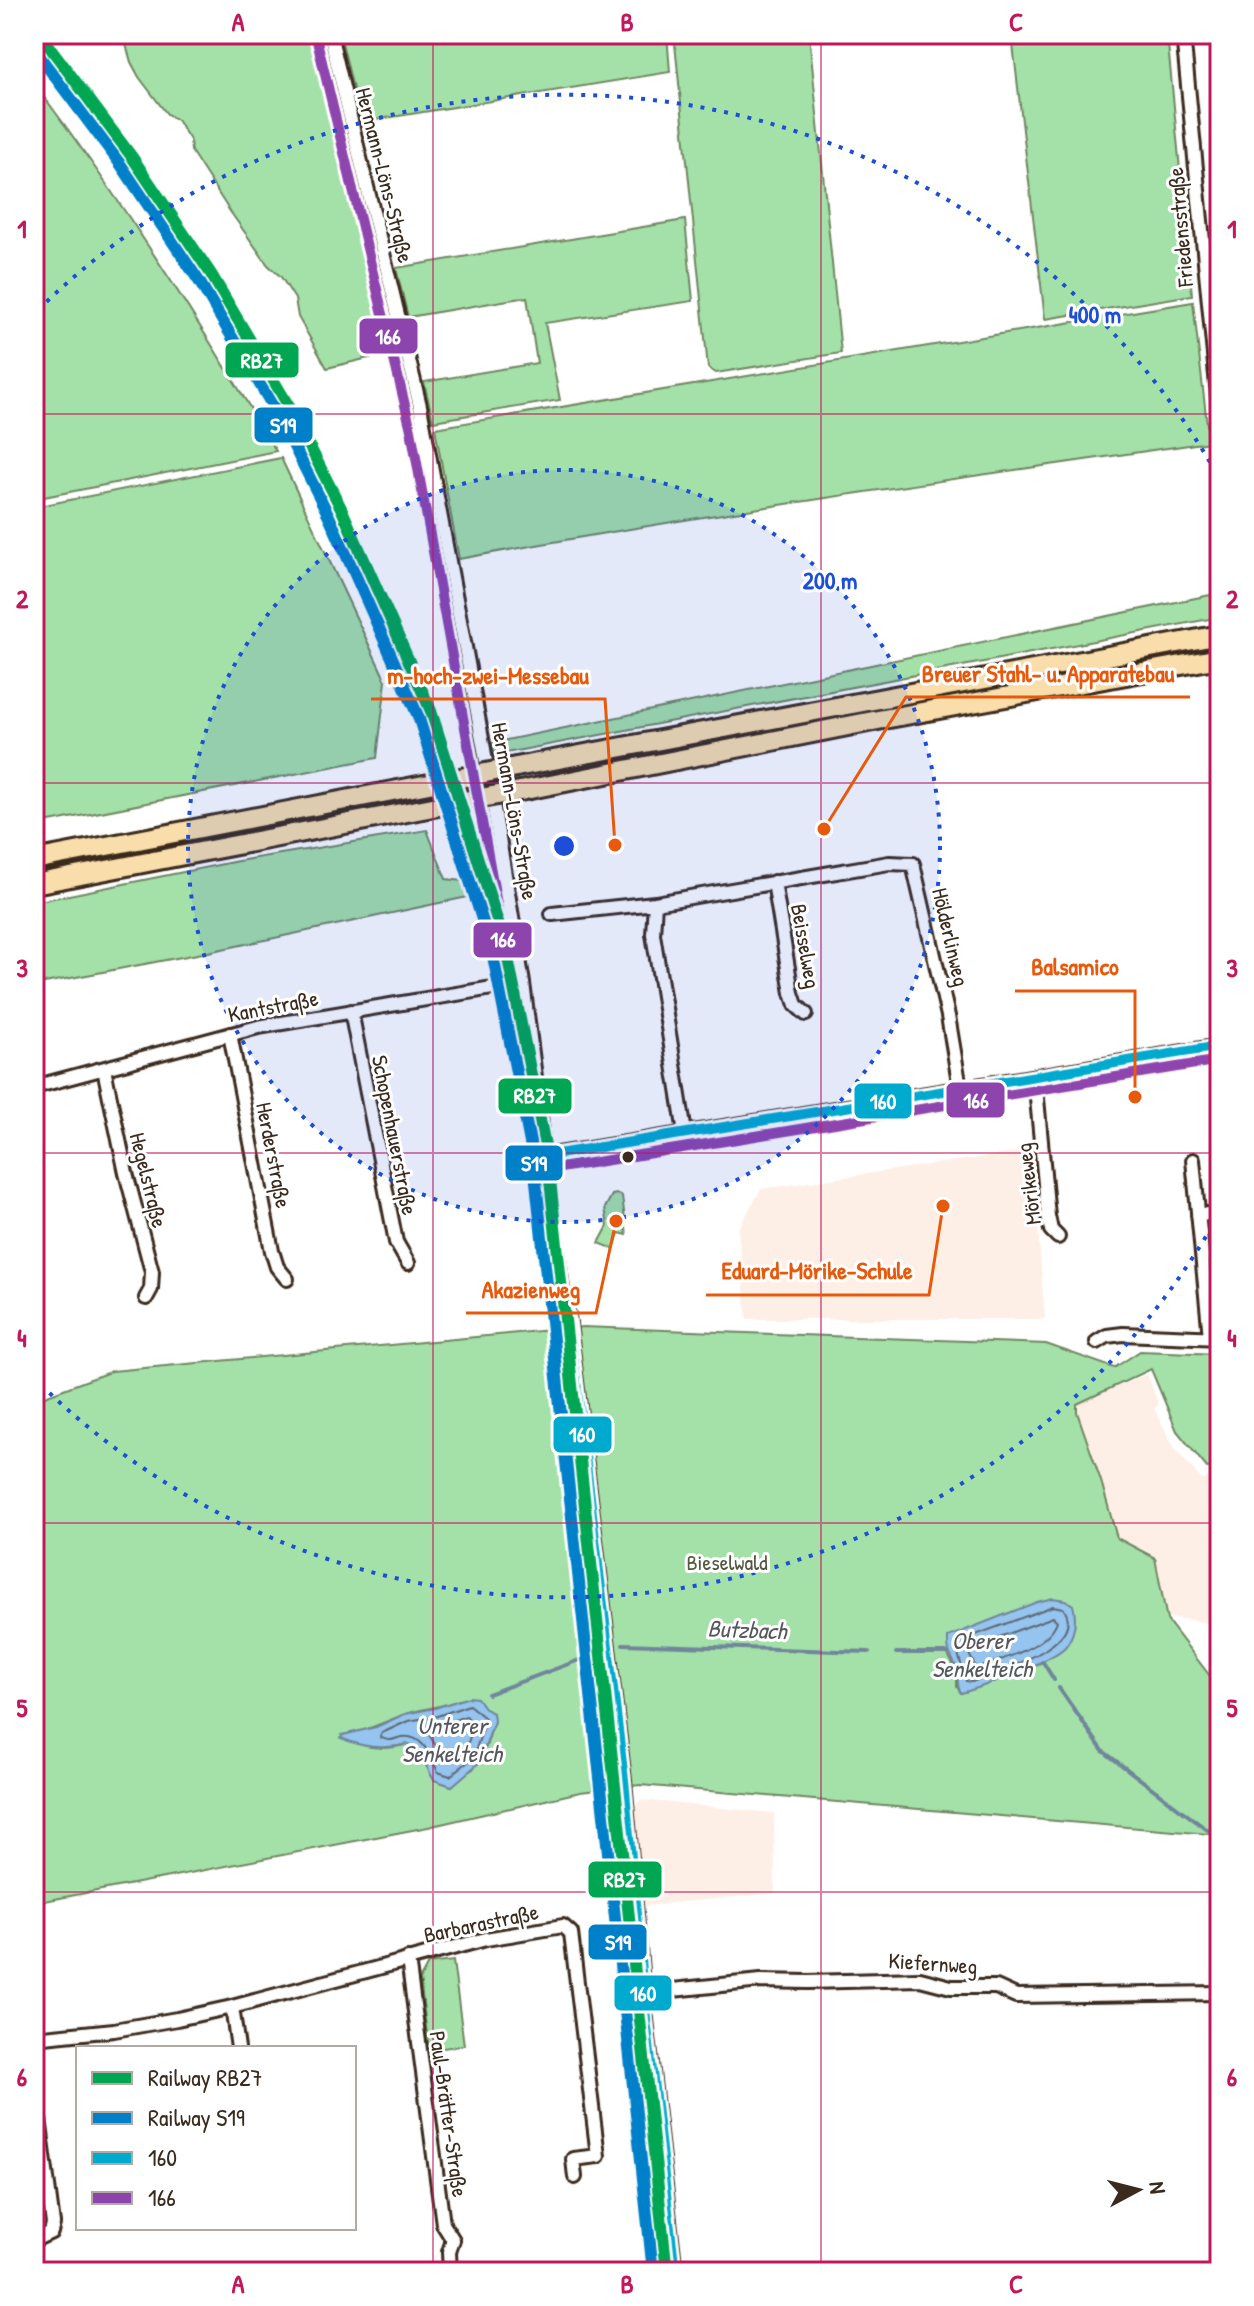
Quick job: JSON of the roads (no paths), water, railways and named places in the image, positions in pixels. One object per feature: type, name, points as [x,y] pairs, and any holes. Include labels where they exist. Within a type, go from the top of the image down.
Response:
[{"type":"highway","points":[[34,860],[1219,636]]},
{"type":"highway","points":[[34,884],[878,720],[1220,658]]},
{"type":"street","name":"Hermann-Löns-Straße","points":[[330,34],[425,427],[523,983],[563,1296],[568,1315],[624,1780],[643,1993],[675,2272]]},
{"type":"street","name":"Friedensstraße","points":[[1183,34],[1220,417]]},
{"type":"street","name":"Hölderlinweg","points":[[552,914],[655,903],[889,863],[913,864],[948,1016],[960,1088]]},
{"type":"street","name":"Beisselweg","points":[[774,882],[792,993],[796,1005],[806,1014]]},
{"type":"street","points":[[655,903],[653,934],[685,1133]]},
{"type":"street","name":"Kantstraße","points":[[34,1087],[289,1021],[523,983]]},
{"type":"street","name":"Schopenhauerstraße","points":[[351,1011],[396,1242],[408,1263]]},
{"type":"street","name":"Herderstraße","points":[[230,1034],[272,1251],[278,1269],[287,1279]]},
{"type":"street","points":[[546,1156],[1220,1046]]},
{"type":"street","name":"Hegelstraße","points":[[104,1069],[130,1193],[152,1272],[151,1289],[146,1298]]},
{"type":"street","name":"Mörikeweg","points":[[1035,1077],[1048,1216],[1051,1230],[1058,1237]]},
{"type":"street","points":[[1097,1342],[1107,1336],[1123,1334],[1215,1338],[1193,1160]]},
{"type":"street","points":[[1198,1215],[1220,1213]]},
{"type":"street","name":"Barbarastraße","points":[[34,2038],[114,2030],[232,2007],[498,1936],[563,1926],[571,1933],[598,2156],[573,2159],[575,2177]]},
{"type":"street","name":"Paul-Brätter-Straße","points":[[408,1959],[443,2224],[453,2240],[449,2252],[450,2272]]},
{"type":"street","name":"Kiefernweg","points":[[643,1993],[761,1981],[861,1982],[891,1978],[920,1979],[951,1987],[996,1987],[1016,1996],[1220,1993]]},
{"type":"street","points":[[232,2007],[238,2046]]},
{"type":"street","points":[[34,2080],[53,2224],[51,2232],[34,2240]]},
{"type":"water","name":"Oberer Senkelteich","points":[[1053,1598],[1073,1605],[1074,1627],[1065,1647],[1032,1666],[961,1693],[948,1637]]},
{"type":"water","name":"Unterer Senkelteich","points":[[469,1697],[477,1698],[485,1709],[493,1713],[494,1721],[480,1762],[452,1786],[434,1780],[420,1756],[408,1744],[374,1747],[341,1738],[405,1714]]},
{"type":"waterway","name":"Butzbach","points":[[623,1644],[869,1652]]},
{"type":"waterway","name":"Butzbach","points":[[896,1653],[947,1653]]},
{"type":"waterway","name":"Butzbach","points":[[488,1694],[590,1656]]},
{"type":"waterway","name":"Butzbach","points":[[1043,1662],[1054,1680]]},
{"type":"waterway","name":"Butzbach","points":[[1059,1688],[1103,1751],[1218,1838]]},
{"type":"rail line","name":"RB27","points":[[40,34],[132,157],[211,274],[291,410],[342,510],[431,711],[506,948],[548,1161],[667,2272]]},
{"type":"rail line","name":"S19","points":[[34,49],[121,165],[199,281],[279,417],[329,516],[418,716],[492,951],[534,1163],[653,2272]]},
{"type":"place","name":"Breuer Stahl- u. Apparatebau","points":[[824,829]]},
{"type":"place","name":"m-hoch-zwei-Messebau","points":[[615,845]]},
{"type":"place","name":"Balsamico","points":[[1135,1097]]},
{"type":"place","name":"Eduard-Mörike-Schule","points":[[943,1206]]},
{"type":"place","name":"Akazienweg","points":[[616,1221]]},
{"type":"park label","name":"Bieselwald","points":[[727,1562]]}]
